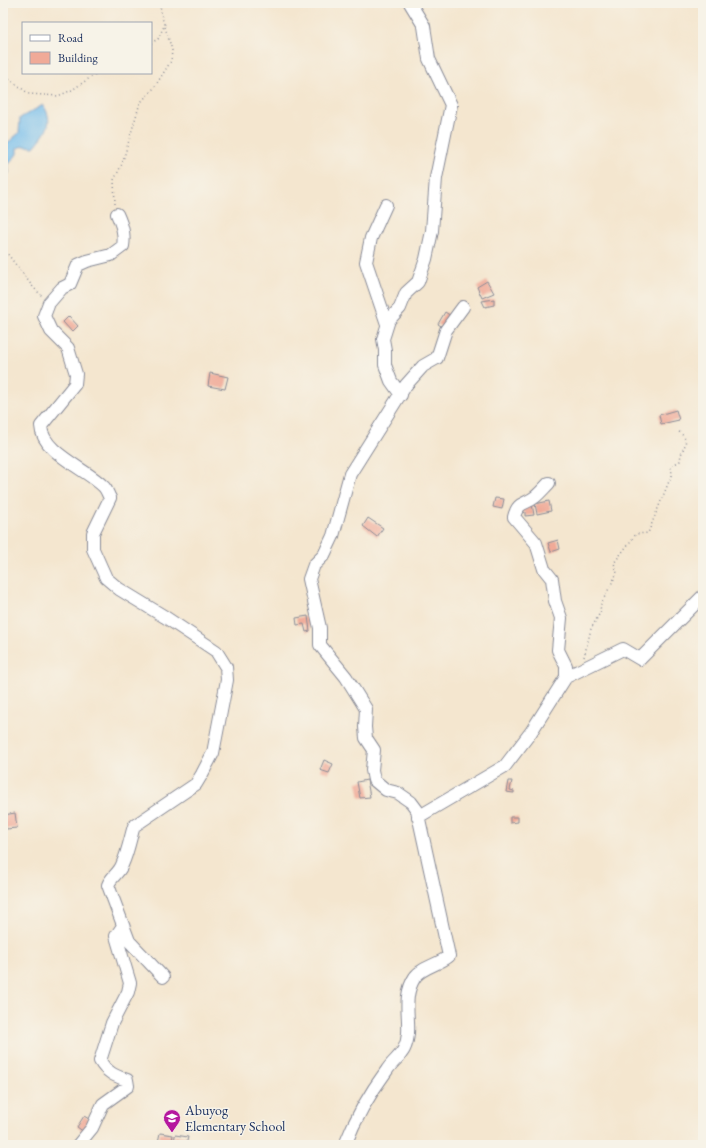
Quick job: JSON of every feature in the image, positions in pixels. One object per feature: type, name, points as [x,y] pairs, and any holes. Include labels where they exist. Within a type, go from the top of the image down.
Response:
[{"type":"street","points":[[401,395],[391,381],[384,365],[385,350],[383,339],[387,324],[400,308],[406,293],[418,282],[426,259],[432,231],[436,178],[451,105],[429,58],[424,26],[410,3]]},
{"type":"street","points":[[386,205],[371,238],[366,262],[387,324]]},
{"type":"street","points":[[117,214],[122,225],[124,237],[123,246],[112,255],[87,261],[78,265],[70,284],[62,288],[49,303],[44,316],[51,331],[68,348],[76,374],[75,384],[41,426],[42,434],[48,443],[67,460],[105,488],[110,498],[93,533],[93,549],[106,578],[119,589],[216,651],[226,667],[227,680],[220,721],[213,753],[208,764],[196,784],[134,826],[131,843],[126,851],[122,864],[108,885],[129,941],[163,977]]},
{"type":"street","points":[[346,1145],[353,1125],[376,1085],[405,1048],[408,1033],[406,1002],[416,976],[449,956],[417,810],[410,802],[398,793],[386,790],[374,780],[372,770],[374,750],[366,738],[366,709],[346,677],[320,645],[320,628],[309,579],[314,565],[324,555],[334,536],[350,474],[380,424],[401,395],[406,385],[423,366],[437,358],[446,330],[463,307]]},
{"type":"street","points":[[549,483],[533,498],[525,501],[516,508],[514,517],[519,525],[536,543],[544,569],[552,579],[555,601],[561,618],[558,650],[566,666],[566,677]]},
{"type":"street","points":[[418,817],[504,766],[531,732],[566,677],[623,649],[640,660],[703,596]]},
{"type":"street","points":[[78,1145],[92,1128],[103,1104],[128,1086],[128,1080],[116,1077],[104,1069],[100,1061],[112,1023],[128,992],[130,984],[116,936],[123,926]]},
{"type":"path","points":[[117,214],[114,180],[122,164],[140,103],[154,88],[171,61],[172,50],[161,14],[160,3]]},
{"type":"path","points":[[152,42],[158,39],[165,24]]},
{"type":"path","points":[[3,74],[29,94],[58,96],[72,90],[96,74]]},
{"type":"path","points":[[3,248],[33,287],[49,303]]},
{"type":"path","points":[[584,668],[582,665],[591,629],[617,573],[614,563],[636,534],[648,533],[672,474],[671,466],[680,461],[686,442],[684,436],[678,430]]},
{"type":"water","points":[[43,105],[47,111],[49,122],[48,127],[34,147],[25,146],[17,148],[17,154],[8,165],[9,173],[3,175],[3,147],[19,133],[20,118]]},
{"type":"building","points":[[487,281],[494,293],[482,298],[477,287]]},
{"type":"building","points":[[494,299],[494,305],[485,307],[482,301]]},
{"type":"building","points":[[445,312],[451,316],[444,328],[438,324]]},
{"type":"building","points":[[69,316],[78,326],[72,332],[63,322]]},
{"type":"building","points":[[210,373],[228,377],[225,389],[208,386]]},
{"type":"building","points":[[676,410],[679,420],[661,424],[659,415]]},
{"type":"building","points":[[495,498],[504,499],[502,509],[493,507]]},
{"type":"building","points":[[549,501],[551,511],[537,514],[535,504]]},
{"type":"building","points":[[532,504],[534,515],[525,516],[525,512],[521,513],[520,508]]},
{"type":"building","points":[[368,518],[383,528],[377,537],[363,526]]},
{"type":"building","points":[[558,540],[560,549],[551,552],[548,543]]},
{"type":"building","points":[[308,616],[310,631],[306,632],[304,624],[297,625],[296,618]]},
{"type":"building","points":[[324,760],[333,764],[329,773],[320,770]]},
{"type":"building","points":[[367,780],[370,797],[360,798],[357,782]]},
{"type":"building","points":[[508,781],[512,781],[510,790],[514,791],[514,793],[506,792]]},
{"type":"building","points":[[15,813],[17,828],[6,829],[4,815]]},
{"type":"building","points":[[510,817],[518,817],[518,822],[510,823]]},
{"type":"building","points":[[84,1116],[92,1121],[84,1132],[77,1127]]},
{"type":"building","points":[[160,1133],[173,1135],[171,1145],[158,1142]]},
{"type":"building","points":[[175,1135],[188,1137],[186,1145],[174,1145]]},
{"type":"place","name":"Abuyog Elementary School","points":[[172,1133]]}]
